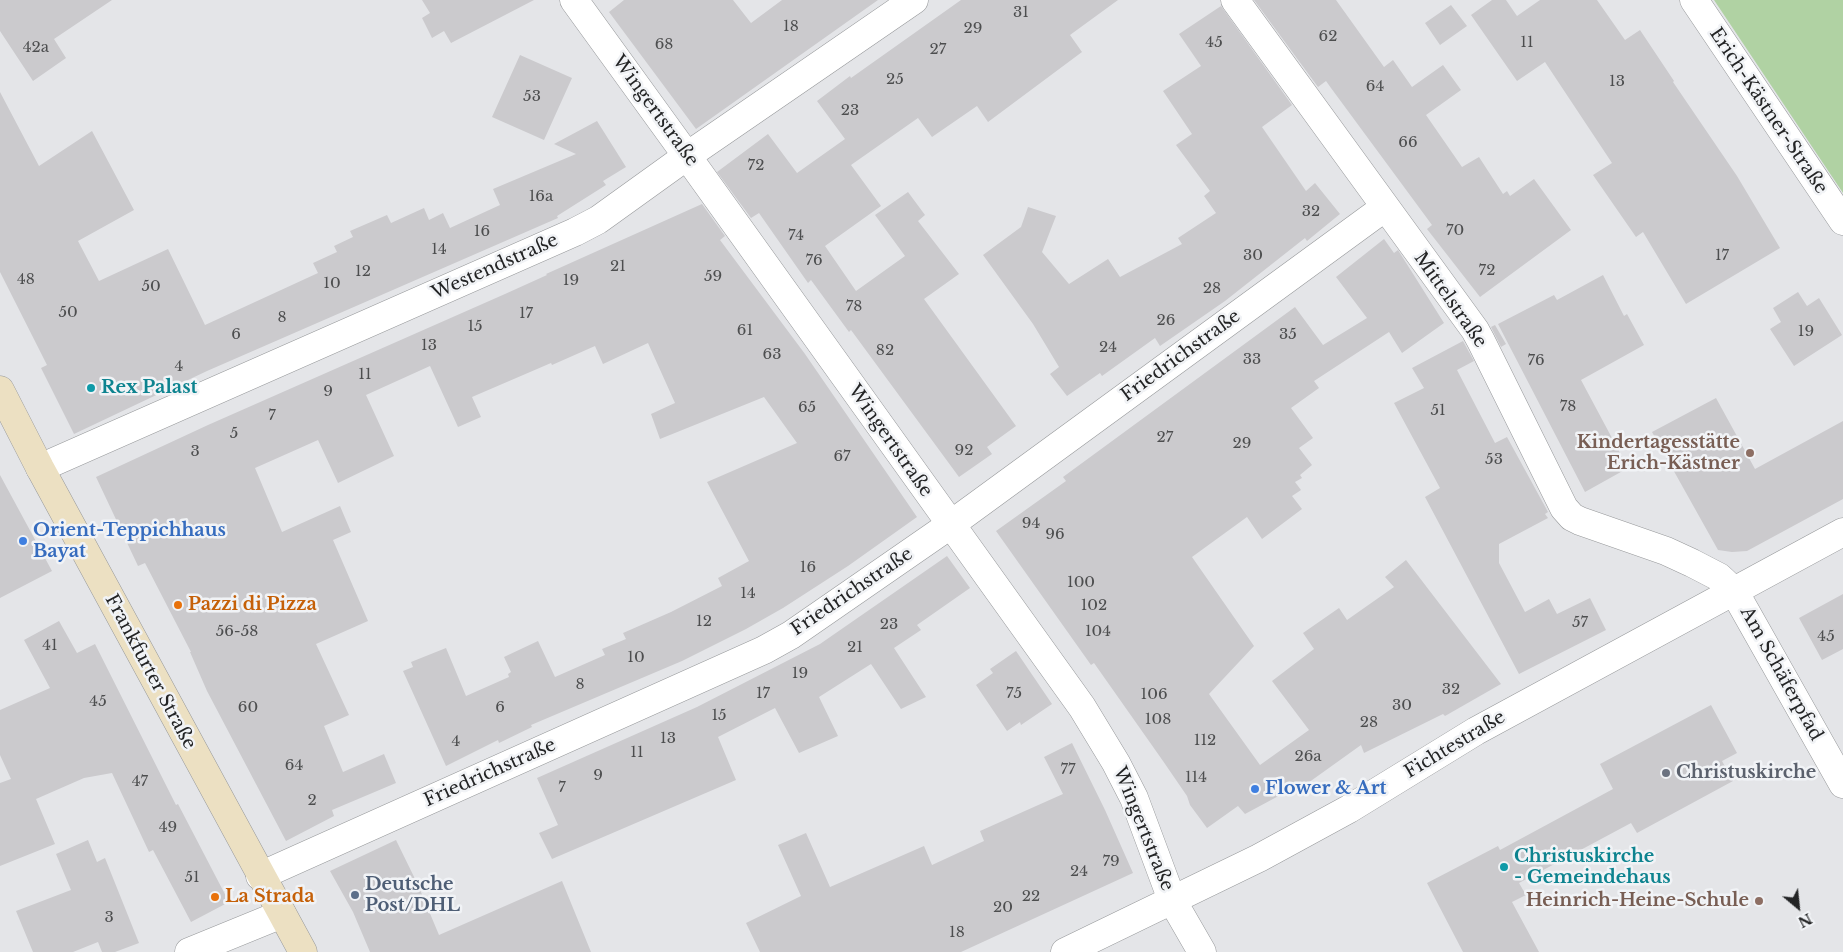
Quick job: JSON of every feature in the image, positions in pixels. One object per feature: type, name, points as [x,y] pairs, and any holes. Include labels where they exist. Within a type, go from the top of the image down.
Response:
[{"type":"street","name":"Wingertstraße","points":[[574,0],[688,156],[950,525],[1082,707],[1116,763],[1134,798],[1172,900],[1202,952]]},
{"type":"street","name":"Westendstraße","points":[[40,468],[575,232],[598,220],[914,0]]},
{"type":"street","name":"Mittelstraße","points":[[1235,0],[1481,340],[1564,508],[1580,521],[1666,551],[1692,563],[1718,577],[1734,591]]},
{"type":"street","name":"Erich-Kästner-Straße","points":[[1694,0],[1843,221]]},
{"type":"street","name":"Friedrichstraße","points":[[260,876],[764,650],[818,618],[950,525],[1384,208]]},
{"type":"street","name":"Frankfurter Straße","points":[[0,390],[40,468],[303,952]]},
{"type":"street","name":"Fichtestraße","points":[[1065,952],[1259,858],[1341,813],[1476,731],[1843,532]]},
{"type":"street","name":"Am Schäferpfad","points":[[1734,591],[1843,784]]},
{"type":"street","points":[[189,952],[282,914]]},
{"type":"green space","points":[[1714,0],[1843,0],[1843,193]]},
{"type":"building","points":[[0,0],[112,0],[54,39],[66,58],[33,81],[0,31]]},
{"type":"building","points":[[422,0],[534,0],[451,43],[444,31],[432,38],[422,18],[430,13]]},
{"type":"building","points":[[624,0],[733,0],[751,23],[782,0],[878,0],[696,129],[609,12]]},
{"type":"building","points":[[961,0],[1118,0],[1070,35],[1082,52],[988,122],[977,106],[932,137],[918,118],[851,165],[881,206],[825,246],[856,291],[905,256],[875,215],[908,192],[925,215],[918,221],[959,274],[924,299],[1016,426],[987,447],[992,454],[959,477],[851,330],[849,332],[811,280],[808,283],[759,213],[751,218],[717,172],[768,134],[797,173],[845,139],[817,101],[850,76],[851,78]]},
{"type":"building","points":[[1254,0],[1336,0],[1384,67],[1393,60],[1412,87],[1443,65],[1461,90],[1426,115],[1462,167],[1479,157],[1503,194],[1507,191],[1510,196],[1534,179],[1571,230],[1480,297],[1427,229],[1432,225],[1326,81],[1318,87]]},
{"type":"building","points":[[1492,0],[1506,0],[1517,16],[1540,0],[1597,0],[1625,40],[1640,30],[1737,176],[1780,248],[1686,304],[1643,232],[1636,237],[1593,175],[1612,163],[1545,62],[1517,81],[1471,15]]},
{"type":"building","points":[[1451,5],[1467,26],[1440,45],[1425,23]]},
{"type":"building","points":[[1221,6],[1292,105],[1262,127],[1306,191],[1315,183],[1340,214],[1307,241],[1305,238],[1225,301],[1160,346],[1155,338],[1102,376],[1100,373],[1067,396],[1050,374],[1059,367],[1033,324],[983,255],[1021,227],[1028,207],[1056,216],[1042,252],[1069,284],[1108,259],[1120,277],[1182,244],[1178,238],[1216,213],[1204,196],[1210,191],[1176,145],[1192,134],[1163,91],[1201,66],[1179,34]]},
{"type":"building","points":[[520,55],[572,78],[544,140],[492,117]]},
{"type":"building","points":[[0,92],[39,166],[92,131],[134,210],[78,241],[99,281],[168,249],[205,325],[318,273],[313,263],[337,252],[334,246],[353,237],[350,231],[387,215],[391,223],[424,208],[429,220],[443,213],[450,228],[500,205],[493,189],[576,154],[554,144],[597,121],[626,167],[603,181],[606,185],[557,216],[558,218],[207,371],[74,434],[41,368],[47,365],[0,272]]},
{"type":"building","points":[[702,204],[725,236],[720,240],[805,354],[917,517],[848,566],[783,608],[746,629],[682,661],[531,725],[532,727],[499,743],[498,740],[446,766],[403,671],[413,667],[411,662],[446,648],[466,696],[509,677],[508,674],[511,672],[504,657],[538,641],[555,677],[605,655],[602,649],[626,639],[623,633],[671,612],[722,586],[718,578],[749,561],[707,482],[797,443],[764,397],[660,439],[651,414],[675,403],[648,343],[603,364],[595,346],[472,397],[481,417],[458,427],[430,366],[366,395],[394,456],[338,483],[318,440],[255,468],[282,532],[340,506],[351,532],[333,540],[368,621],[316,644],[349,715],[324,726],[343,772],[384,754],[396,783],[332,810],[334,816],[286,841],[207,691],[191,652],[145,563],[138,566],[96,477]]},
{"type":"building","points":[[1384,239],[1394,253],[1398,250],[1444,323],[1402,353],[1389,332],[1314,381],[1319,388],[1291,408],[1313,438],[1299,448],[1312,465],[1300,475],[1302,478],[1295,482],[1301,490],[1292,496],[1302,509],[1262,539],[1247,517],[1192,557],[1254,646],[1209,694],[1260,765],[1309,730],[1272,681],[1314,649],[1303,633],[1339,608],[1347,620],[1394,587],[1385,577],[1406,560],[1501,684],[1445,716],[1443,714],[1364,753],[1361,745],[1301,788],[1299,785],[1245,814],[1238,806],[1207,828],[1190,805],[1187,796],[1094,663],[1091,665],[996,531],[1066,481],[1063,477],[1295,307],[1323,345],[1367,318],[1336,277]]},
{"type":"building","points":[[1603,275],[1624,316],[1627,314],[1644,345],[1581,380],[1628,468],[1585,492],[1498,324],[1554,295],[1557,300]]},
{"type":"building","points":[[1798,292],[1807,306],[1819,298],[1842,335],[1794,366],[1770,329],[1781,322],[1773,308]]},
{"type":"building","points":[[1495,325],[1506,344],[1501,347],[1491,327]]},
{"type":"building","points":[[1463,341],[1474,361],[1457,370],[1495,443],[1507,437],[1548,512],[1545,514],[1548,518],[1499,544],[1499,563],[1525,612],[1549,599],[1557,614],[1590,598],[1606,630],[1519,674],[1425,497],[1440,488],[1394,403],[1424,388],[1412,368]]},
{"type":"building","points":[[1716,398],[1755,469],[1843,421],[1843,499],[1747,551],[1732,552],[1718,550],[1652,432]]},
{"type":"building","points":[[0,475],[52,571],[0,598]]},
{"type":"building","points":[[947,556],[970,588],[917,625],[921,630],[894,648],[926,697],[901,709],[871,664],[819,697],[838,736],[799,753],[775,708],[718,737],[736,780],[552,859],[539,833],[558,825],[537,778],[697,707],[820,644]]},
{"type":"building","points":[[1843,594],[1843,649],[1822,660],[1799,618]]},
{"type":"building","points":[[59,621],[77,653],[95,644],[176,805],[178,804],[229,902],[191,922],[153,850],[149,852],[112,773],[84,778],[36,799],[55,844],[0,866],[0,783],[11,779],[0,755],[0,710],[50,688],[24,640]]},
{"type":"building","points":[[1016,651],[1052,704],[1021,725],[1020,722],[1007,731],[976,685],[993,673],[990,669]]},
{"type":"building","points":[[1711,705],[1737,753],[1722,761],[1733,781],[1637,833],[1631,823],[1519,883],[1526,895],[1512,902],[1539,952],[1463,952],[1427,883],[1498,846],[1500,850],[1613,789],[1600,764]]},
{"type":"building","points":[[1072,743],[1133,873],[961,952],[760,952],[746,923],[801,896],[778,845],[806,833],[830,887],[924,846],[932,865],[984,841],[980,831],[1063,794],[1044,757]]},
{"type":"building","points":[[88,840],[97,862],[105,858],[139,943],[115,952],[102,952],[98,942],[73,952],[33,952],[16,911],[71,890],[56,854]]},
{"type":"building","points":[[396,840],[439,935],[562,881],[591,952],[370,952],[353,912],[330,871]]},
{"type":"place","name":"Rex Palast","points":[[91,388]]},
{"type":"place","name":"Kindertagesstätte Erich-Kästner","points":[[1750,453]]},
{"type":"place","name":"Orient-Teppichhaus Bayat","points":[[23,541]]},
{"type":"place","name":"Pazzi di Pizza","points":[[178,605]]},
{"type":"place","name":"Christuskirche","points":[[1666,773]]},
{"type":"place","name":"Flower & Art","points":[[1255,789]]},
{"type":"place","name":"Christuskirche - Gemeindehaus","points":[[1504,867]]},
{"type":"place","name":"Deutsche Post/DHL","points":[[355,895]]},
{"type":"place","name":"La Strada","points":[[215,897]]},
{"type":"place","name":"Heinrich-Heine-Schule","points":[[1759,901]]}]
